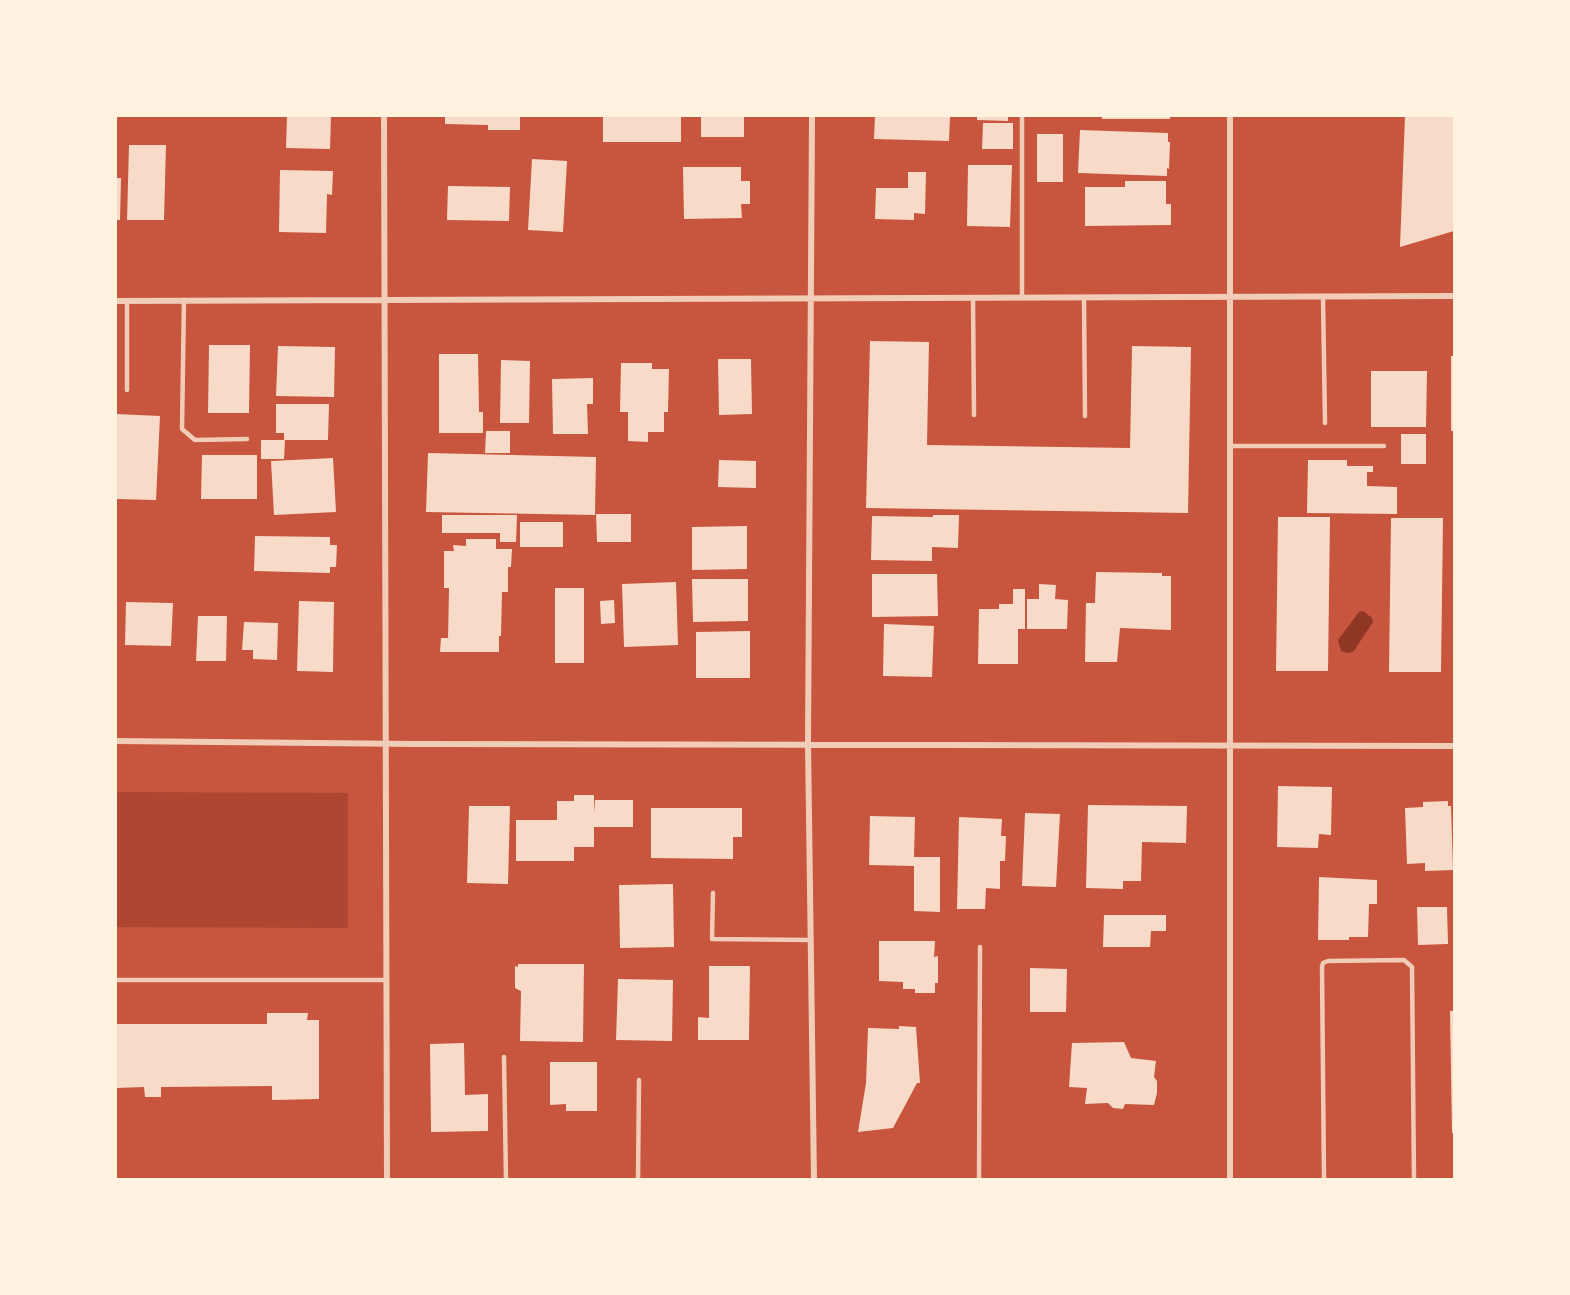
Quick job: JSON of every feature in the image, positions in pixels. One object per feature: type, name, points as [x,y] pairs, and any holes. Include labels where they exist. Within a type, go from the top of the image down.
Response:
[{"type":"street","points":[[384,116],[387,1179]]},
{"type":"street","points":[[812,116],[808,744],[814,1179]]},
{"type":"street","points":[[1230,116],[1230,1179]]},
{"type":"street","points":[[116,301],[1455,296]]},
{"type":"street","points":[[116,741],[416,744],[1455,746]]},
{"type":"lane","points":[[1022,116],[1022,298]]},
{"type":"lane","points":[[1084,297],[1085,416]]},
{"type":"lane","points":[[1323,297],[1325,423]]},
{"type":"lane","points":[[973,298],[974,415]]},
{"type":"lane","points":[[127,300],[127,390]]},
{"type":"lane","points":[[184,300],[182,429],[195,440],[247,439]]},
{"type":"lane","points":[[1230,446],[1384,446]]},
{"type":"lane","points":[[713,893],[712,939],[811,940]]},
{"type":"lane","points":[[979,1179],[980,947]]},
{"type":"lane","points":[[1324,1179],[1323,963],[1328,961],[1404,960],[1412,967],[1414,1179]]},
{"type":"lane","points":[[116,980],[386,980]]},
{"type":"lane","points":[[504,1057],[506,1179]]},
{"type":"lane","points":[[638,1179],[639,1080]]},
{"type":"shaded area","points":[[1363,611],[1372,618],[1373,622],[1353,652],[1341,651],[1338,640],[1359,612]]},
{"type":"shaded area","points":[[116,792],[348,793],[348,928],[116,927]]},
{"type":"building","points":[[287,116],[331,116],[330,149],[286,148]]},
{"type":"building","points":[[445,116],[520,116],[520,130],[488,130],[488,125],[445,124]]},
{"type":"building","points":[[603,116],[681,116],[681,142],[603,142]]},
{"type":"building","points":[[701,116],[744,116],[744,137],[701,137]]},
{"type":"building","points":[[875,116],[950,116],[949,141],[874,139]]},
{"type":"building","points":[[977,116],[1008,116],[1008,121],[977,120]]},
{"type":"building","points":[[1102,116],[1170,116],[1170,119],[1102,119]]},
{"type":"building","points":[[1405,116],[1454,116],[1454,231],[1400,247]]},
{"type":"building","points":[[983,123],[1013,123],[1013,149],[982,149]]},
{"type":"building","points":[[1080,130],[1168,133],[1168,142],[1170,142],[1167,176],[1078,173]]},
{"type":"building","points":[[1037,134],[1063,134],[1063,182],[1037,182]]},
{"type":"building","points":[[129,145],[166,145],[164,220],[127,220]]},
{"type":"building","points":[[532,159],[567,161],[563,232],[528,230]]},
{"type":"building","points":[[968,165],[1012,165],[1010,227],[967,226]]},
{"type":"building","points":[[683,167],[741,167],[741,181],[750,181],[750,204],[741,204],[742,218],[684,219]]},
{"type":"building","points":[[280,170],[333,171],[332,195],[327,194],[326,233],[279,232]]},
{"type":"building","points":[[908,172],[926,172],[925,214],[914,213],[914,220],[875,219],[876,188],[908,188]]},
{"type":"building","points":[[116,178],[121,178],[120,220],[116,220]]},
{"type":"building","points":[[1125,181],[1166,181],[1166,204],[1171,204],[1171,225],[1085,226],[1085,187],[1125,187]]},
{"type":"building","points":[[448,186],[510,187],[509,221],[447,220]]},
{"type":"building","points":[[870,341],[929,342],[927,445],[1130,448],[1132,346],[1191,347],[1188,513],[866,508]]},
{"type":"building","points":[[209,345],[250,345],[249,413],[208,413]]},
{"type":"building","points":[[278,346],[335,347],[334,397],[276,396]]},
{"type":"building","points":[[439,354],[478,354],[479,412],[483,412],[483,433],[439,433]]},
{"type":"building","points":[[1451,356],[1454,356],[1454,431],[1451,431]]},
{"type":"building","points":[[718,359],[751,359],[752,414],[719,415]]},
{"type":"building","points":[[501,360],[530,361],[529,423],[500,423]]},
{"type":"building","points":[[621,363],[652,363],[652,369],[669,369],[668,412],[664,412],[664,432],[648,432],[648,442],[628,441],[628,412],[620,412]]},
{"type":"building","points":[[1371,371],[1427,371],[1426,427],[1371,427]]},
{"type":"building","points":[[593,378],[593,404],[587,404],[588,434],[553,434],[552,379]]},
{"type":"building","points":[[276,404],[329,404],[328,440],[284,440],[284,433],[276,433]]},
{"type":"building","points":[[116,414],[160,416],[156,500],[116,499]]},
{"type":"building","points":[[486,431],[510,431],[510,453],[485,453]]},
{"type":"building","points":[[1401,434],[1426,434],[1426,464],[1401,464]]},
{"type":"building","points":[[261,440],[285,440],[284,459],[261,459]]},
{"type":"building","points":[[428,453],[596,457],[595,515],[426,512]]},
{"type":"building","points":[[202,455],[257,455],[257,499],[201,499]]},
{"type":"building","points":[[333,458],[336,512],[274,515],[271,461]]},
{"type":"building","points":[[719,460],[756,461],[756,488],[718,487]]},
{"type":"building","points":[[1308,460],[1347,460],[1347,466],[1373,466],[1373,472],[1367,472],[1367,486],[1397,487],[1397,514],[1307,513]]},
{"type":"building","points":[[596,514],[631,514],[631,542],[597,542]]},
{"type":"building","points":[[442,515],[517,515],[516,542],[500,542],[500,533],[442,533]]},
{"type":"building","points":[[933,515],[959,515],[958,548],[932,547],[932,561],[871,560],[872,516],[933,517]]},
{"type":"building","points":[[1278,517],[1330,517],[1328,671],[1276,671]]},
{"type":"building","points":[[1391,518],[1443,518],[1441,672],[1389,672]]},
{"type":"building","points":[[520,522],[563,522],[563,547],[520,547]]},
{"type":"building","points":[[747,526],[747,569],[692,570],[692,527]]},
{"type":"building","points":[[255,536],[330,537],[330,545],[337,545],[336,567],[330,567],[330,573],[254,571]]},
{"type":"building","points":[[466,539],[496,539],[496,549],[512,549],[511,567],[508,567],[508,592],[502,592],[499,652],[440,652],[441,638],[448,638],[449,588],[444,588],[444,551],[454,551],[453,545],[466,546]]},
{"type":"building","points":[[1096,572],[1162,573],[1162,576],[1171,576],[1171,630],[1120,628],[1117,662],[1085,662],[1086,603],[1095,603]]},
{"type":"building","points":[[872,574],[937,574],[938,616],[872,617]]},
{"type":"building","points":[[692,579],[748,579],[748,621],[693,622]]},
{"type":"building","points":[[676,582],[678,645],[624,647],[622,584]]},
{"type":"building","points":[[1039,584],[1056,585],[1055,599],[1068,600],[1067,629],[1027,629],[1027,599],[1039,599]]},
{"type":"building","points":[[555,588],[584,588],[584,663],[555,663]]},
{"type":"building","points":[[1013,589],[1025,589],[1025,629],[1018,629],[1018,664],[978,664],[979,609],[999,609],[999,604],[1013,604]]},
{"type":"building","points":[[614,600],[615,623],[601,624],[600,601]]},
{"type":"building","points":[[299,601],[334,602],[333,672],[297,671]]},
{"type":"building","points":[[126,602],[173,603],[171,646],[125,645]]},
{"type":"building","points":[[198,616],[227,616],[226,661],[196,661]]},
{"type":"building","points":[[244,622],[278,623],[277,660],[253,659],[253,650],[242,650]]},
{"type":"building","points":[[884,624],[934,626],[932,677],[883,676]]},
{"type":"building","points":[[750,631],[750,678],[696,678],[696,632]]},
{"type":"building","points":[[1278,786],[1332,787],[1331,835],[1319,834],[1318,848],[1277,847]]},
{"type":"building","points":[[574,795],[594,795],[594,814],[595,800],[633,800],[633,827],[594,827],[594,847],[574,847],[574,861],[516,861],[516,820],[557,820],[557,801],[574,801]]},
{"type":"building","points":[[1448,801],[1448,806],[1451,806],[1453,870],[1425,871],[1425,863],[1407,864],[1405,808],[1423,807],[1423,802]]},
{"type":"building","points":[[1088,805],[1187,806],[1186,843],[1142,842],[1141,881],[1123,881],[1123,889],[1086,888]]},
{"type":"building","points":[[469,806],[510,806],[508,884],[467,883]]},
{"type":"building","points":[[651,808],[742,808],[742,837],[733,837],[733,859],[651,858]]},
{"type":"building","points":[[1025,813],[1060,814],[1056,887],[1022,886]]},
{"type":"building","points":[[870,816],[915,817],[914,857],[940,857],[940,912],[914,911],[914,866],[869,865]]},
{"type":"building","points":[[959,817],[1002,819],[1001,836],[1006,836],[1005,861],[1000,861],[1000,889],[986,888],[985,909],[957,909]]},
{"type":"building","points":[[1319,877],[1377,880],[1377,904],[1369,904],[1368,937],[1349,937],[1349,940],[1318,940]]},
{"type":"building","points":[[673,884],[674,947],[620,948],[619,885]]},
{"type":"building","points":[[1417,907],[1447,907],[1448,944],[1418,945]]},
{"type":"building","points":[[1104,915],[1166,915],[1166,931],[1151,931],[1150,947],[1103,947]]},
{"type":"building","points":[[879,941],[935,941],[934,957],[938,956],[938,983],[935,983],[935,993],[915,993],[915,989],[903,989],[903,982],[879,981]]},
{"type":"building","points":[[518,964],[584,964],[583,1042],[520,1041],[521,991],[515,988],[515,966],[518,967]]},
{"type":"building","points":[[709,966],[750,966],[749,1040],[698,1040],[698,1017],[709,1018]]},
{"type":"building","points":[[1030,968],[1067,969],[1066,1012],[1030,1012]]},
{"type":"building","points":[[618,979],[673,980],[672,1041],[616,1040]]},
{"type":"building","points":[[1450,1011],[1454,1011],[1454,1133],[1452,1133]]},
{"type":"building","points":[[267,1013],[308,1013],[307,1020],[319,1020],[319,1099],[272,1100],[272,1086],[161,1087],[161,1097],[145,1097],[144,1087],[116,1088],[116,1024],[267,1024]]},
{"type":"building","points":[[899,1026],[916,1027],[920,1083],[917,1083],[893,1128],[858,1132],[866,1083],[868,1028],[899,1029]]},
{"type":"building","points":[[1124,1042],[1131,1058],[1156,1061],[1154,1077],[1157,1081],[1157,1093],[1154,1105],[1125,1104],[1123,1109],[1113,1108],[1108,1103],[1085,1104],[1087,1088],[1069,1087],[1072,1043]]},
{"type":"building","points":[[464,1043],[465,1095],[488,1094],[488,1131],[431,1132],[430,1044]]},
{"type":"building","points":[[550,1062],[597,1062],[597,1111],[566,1111],[566,1104],[550,1105]]}]
